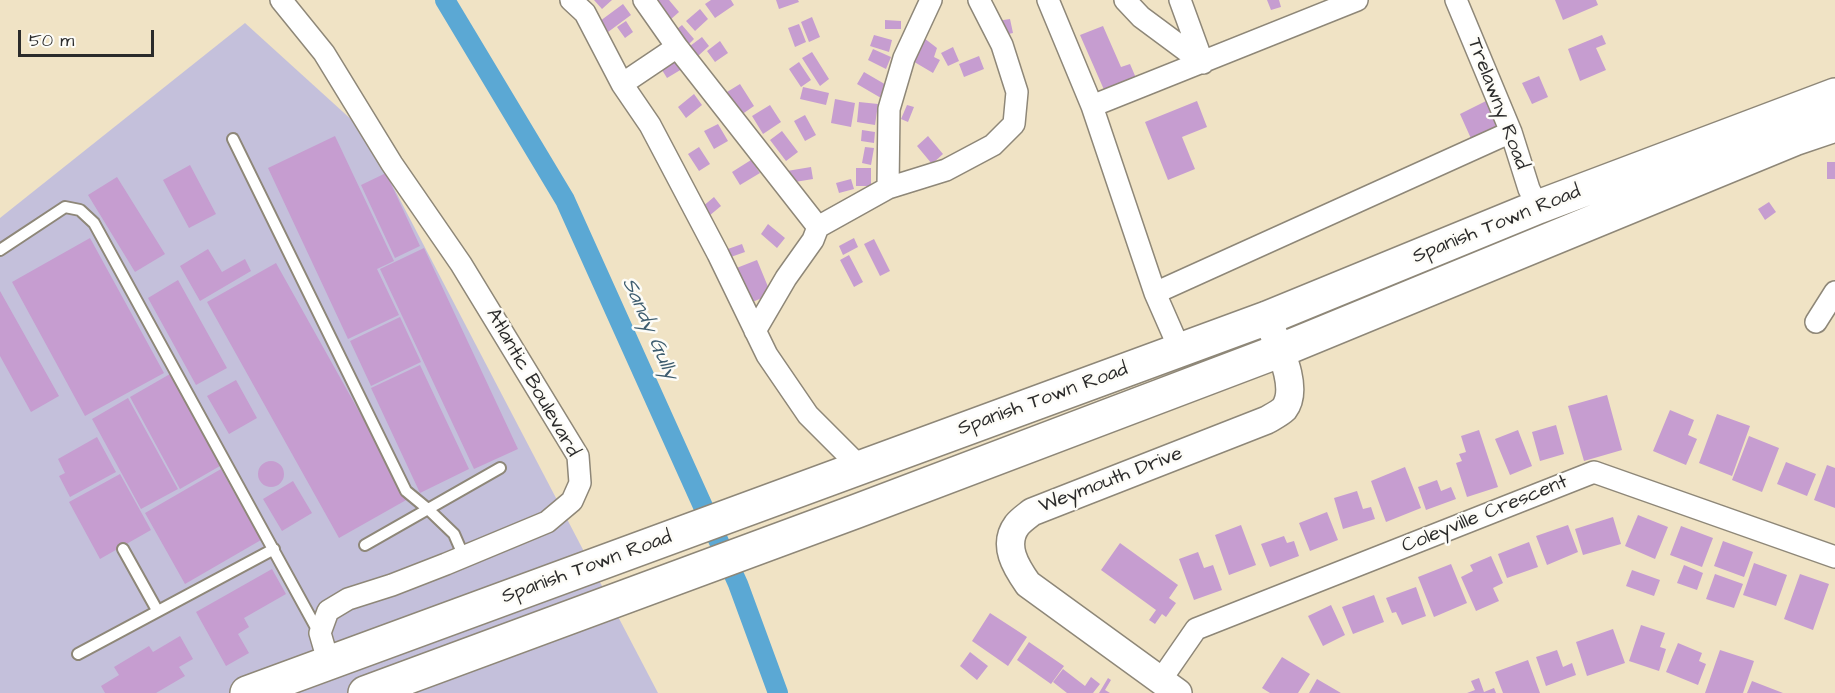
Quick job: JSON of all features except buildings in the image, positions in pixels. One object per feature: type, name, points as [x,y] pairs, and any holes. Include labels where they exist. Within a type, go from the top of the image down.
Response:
[{"type":"highway","name":"Spanish Town Road","points":[[247,693],[1268,318],[1538,207],[1835,95]]},
{"type":"highway","name":"Spanish Town Road","points":[[365,693],[857,511],[1279,351],[1794,139],[1835,125]]},
{"type":"street","name":"Atlantic Boulevard","points":[[281,0],[324,53],[392,164],[461,264],[578,456],[580,483],[572,501],[547,522],[392,585],[348,599],[328,611],[320,633]]},
{"type":"street","points":[[644,0],[677,47],[818,227]]},
{"type":"street","points":[[888,188],[889,109],[904,58],[931,0]]},
{"type":"street","points":[[755,331],[786,278],[813,240],[818,227],[888,188],[946,171],[993,145],[1014,124],[1017,92],[1002,45],[979,0]]},
{"type":"street","points":[[1048,0],[1092,106],[1155,293],[1180,350]]},
{"type":"street","points":[[1125,0],[1141,17],[1203,63]]},
{"type":"street","points":[[1180,0],[1203,63]]},
{"type":"street","points":[[1092,106],[1357,0]]},
{"type":"street","name":"Trelawny Road","points":[[1456,0],[1511,132],[1529,189],[1538,207]]},
{"type":"street","points":[[575,1],[585,13],[622,84],[650,124],[718,254],[767,355],[808,415],[861,468]]},
{"type":"street","points":[[622,84],[677,47]]},
{"type":"street","points":[[1155,293],[1511,132]]},
{"type":"street","points":[[1794,139],[1835,139]]},
{"type":"street","points":[[1816,322],[1835,292]]},
{"type":"street","name":"Weymouth Drive","points":[[1169,687],[1028,584],[1014,565],[1010,544],[1016,526],[1032,512],[1268,420],[1283,410],[1290,391],[1289,373],[1268,318]]},
{"type":"street","name":"Coleyville Crescent","points":[[1169,687],[1196,629],[1594,472],[1835,557]]},
{"type":"street","points":[[320,633],[329,664]]},
{"type":"lane","points":[[233,139],[406,490],[454,534],[464,557]]},
{"type":"lane","points":[[0,250],[65,207],[80,210],[94,223],[320,633]]},
{"type":"lane","points":[[364,545],[500,468]]},
{"type":"lane","points":[[123,549],[157,610]]},
{"type":"lane","points":[[78,654],[274,549]]},
{"type":"shaded area","points":[[245,23],[364,131],[658,693],[0,693],[0,218]]},
{"type":"waterway","name":"Sandy Gully","points":[[445,0],[565,200],[738,584],[778,693]]}]
